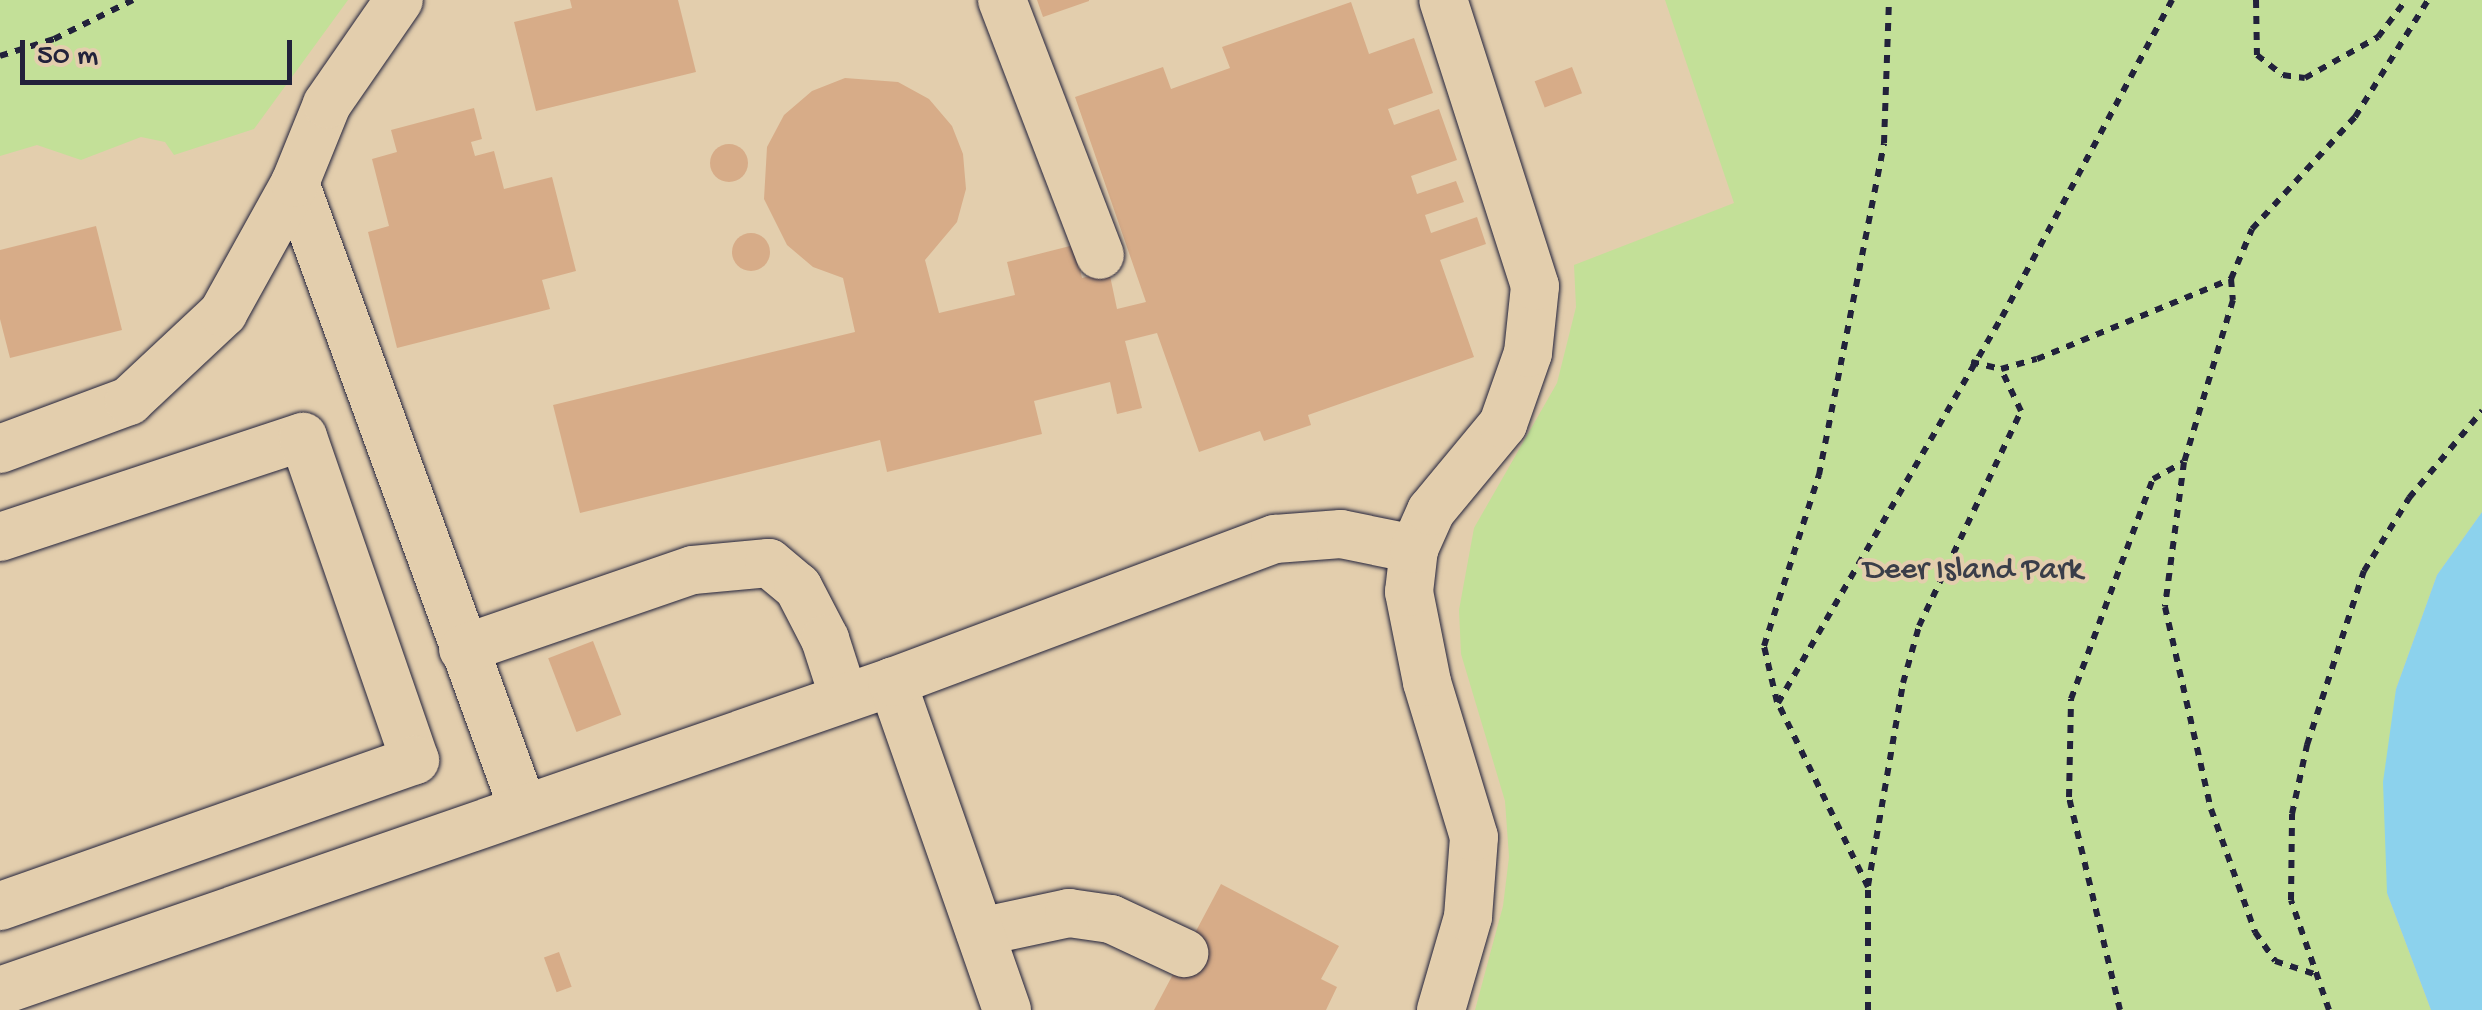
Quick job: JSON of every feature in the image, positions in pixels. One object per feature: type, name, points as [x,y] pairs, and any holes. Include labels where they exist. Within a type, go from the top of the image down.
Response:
[{"type":"street","points":[[0,449],[128,401],[222,313],[295,183],[327,104],[398,0]]},
{"type":"street","points":[[1002,0],[1100,255]]},
{"type":"street","points":[[1441,1010],[1468,917],[1474,836],[1428,682],[1410,592],[1414,549],[1431,510],[1503,424],[1528,353],[1535,286],[1443,0]]},
{"type":"street","points":[[295,183],[523,808]]},
{"type":"street","points":[[0,537],[303,436],[415,760],[0,906]]},
{"type":"street","points":[[0,991],[892,682],[1275,539],[1341,534],[1414,549]]},
{"type":"street","points":[[464,649],[693,570],[770,563],[798,587],[825,639],[844,698]]},
{"type":"street","points":[[892,682],[1008,1010]]},
{"type":"street","points":[[980,932],[1070,913],[1111,919],[1184,953]]},
{"type":"path","points":[[0,56],[54,39],[132,0]]},
{"type":"path","points":[[1868,888],[1778,703],[1764,646],[1818,476],[1884,144],[1889,0]]},
{"type":"path","points":[[1778,703],[1971,362],[2002,317],[2172,0]]},
{"type":"path","points":[[2256,0],[2257,55],[2283,75],[2305,78],[2378,37],[2406,0]]},
{"type":"path","points":[[2314,974],[2274,962],[2255,932],[2211,809],[2165,606],[2184,462],[2233,300],[2231,279],[2252,229],[2355,117],[2428,0]]},
{"type":"path","points":[[1971,362],[2000,369],[2231,279]]},
{"type":"path","points":[[1868,1010],[1868,888],[1899,700],[1919,626],[2021,411],[2000,369]]},
{"type":"path","points":[[2329,1010],[2291,900],[2288,858],[2292,814],[2326,678],[2364,571],[2409,498],[2482,411]]},
{"type":"path","points":[[2120,1010],[2070,797],[2070,699],[2154,479],[2184,462]]},
{"type":"green space","points":[[0,0],[348,0],[254,129],[174,155],[165,142],[141,137],[81,160],[37,145],[0,156]]},
{"type":"green space","name":"Deer Island Park","points":[[1665,0],[2482,0],[2482,512],[2437,575],[2396,689],[2387,893],[2431,1010],[1475,1010],[1503,906],[1509,857],[1505,801],[1461,654],[1459,610],[1474,528],[1557,383],[1576,307],[1574,265],[1734,203]]},
{"type":"water","points":[[2482,512],[2482,1010],[2431,1010],[2387,893],[2383,782],[2396,689],[2437,575]]},
{"type":"building","points":[[570,0],[678,0],[696,72],[536,111],[514,22],[572,8]]},
{"type":"building","points":[[1037,0],[1089,0],[1089,1],[1043,17]]},
{"type":"building","points":[[1351,2],[1369,54],[1414,38],[1433,93],[1388,109],[1394,125],[1439,109],[1457,160],[1411,176],[1417,194],[1456,181],[1464,202],[1425,215],[1431,233],[1477,217],[1486,244],[1440,260],[1474,357],[1308,415],[1311,425],[1264,441],[1260,431],[1199,452],[1157,333],[1125,341],[1142,408],[1117,414],[1110,382],[1034,401],[1042,434],[887,472],[880,440],[580,513],[553,405],[855,332],[843,278],[813,267],[787,245],[764,199],[767,147],[784,115],[812,91],[845,78],[898,82],[929,99],[952,126],[963,154],[966,189],[957,222],[925,260],[939,313],[1015,295],[1007,262],[1074,245],[1082,278],[1109,271],[1117,309],[1146,302],[1075,97],[1163,67],[1171,89],[1230,68],[1222,47]]},
{"type":"building","points":[[1572,67],[1582,93],[1545,107],[1535,81]]},
{"type":"building","points":[[474,108],[482,139],[471,142],[475,156],[494,151],[504,189],[552,177],[576,271],[542,280],[550,309],[397,348],[368,232],[389,226],[372,159],[397,152],[391,130]]},
{"type":"building","points":[[729,144],[742,150],[748,163],[742,176],[729,182],[716,176],[710,163],[716,150]]},
{"type":"building","points":[[96,226],[122,330],[10,358],[0,319],[0,250]]},
{"type":"building","points":[[751,233],[764,239],[770,252],[764,265],[751,271],[738,265],[732,252],[738,239]]},
{"type":"building","points":[[593,641],[621,715],[576,732],[548,658]]},
{"type":"building","points":[[1221,884],[1339,946],[1321,979],[1337,987],[1326,1010],[1154,1010]]},
{"type":"building","points":[[559,952],[572,987],[557,992],[544,957]]}]
